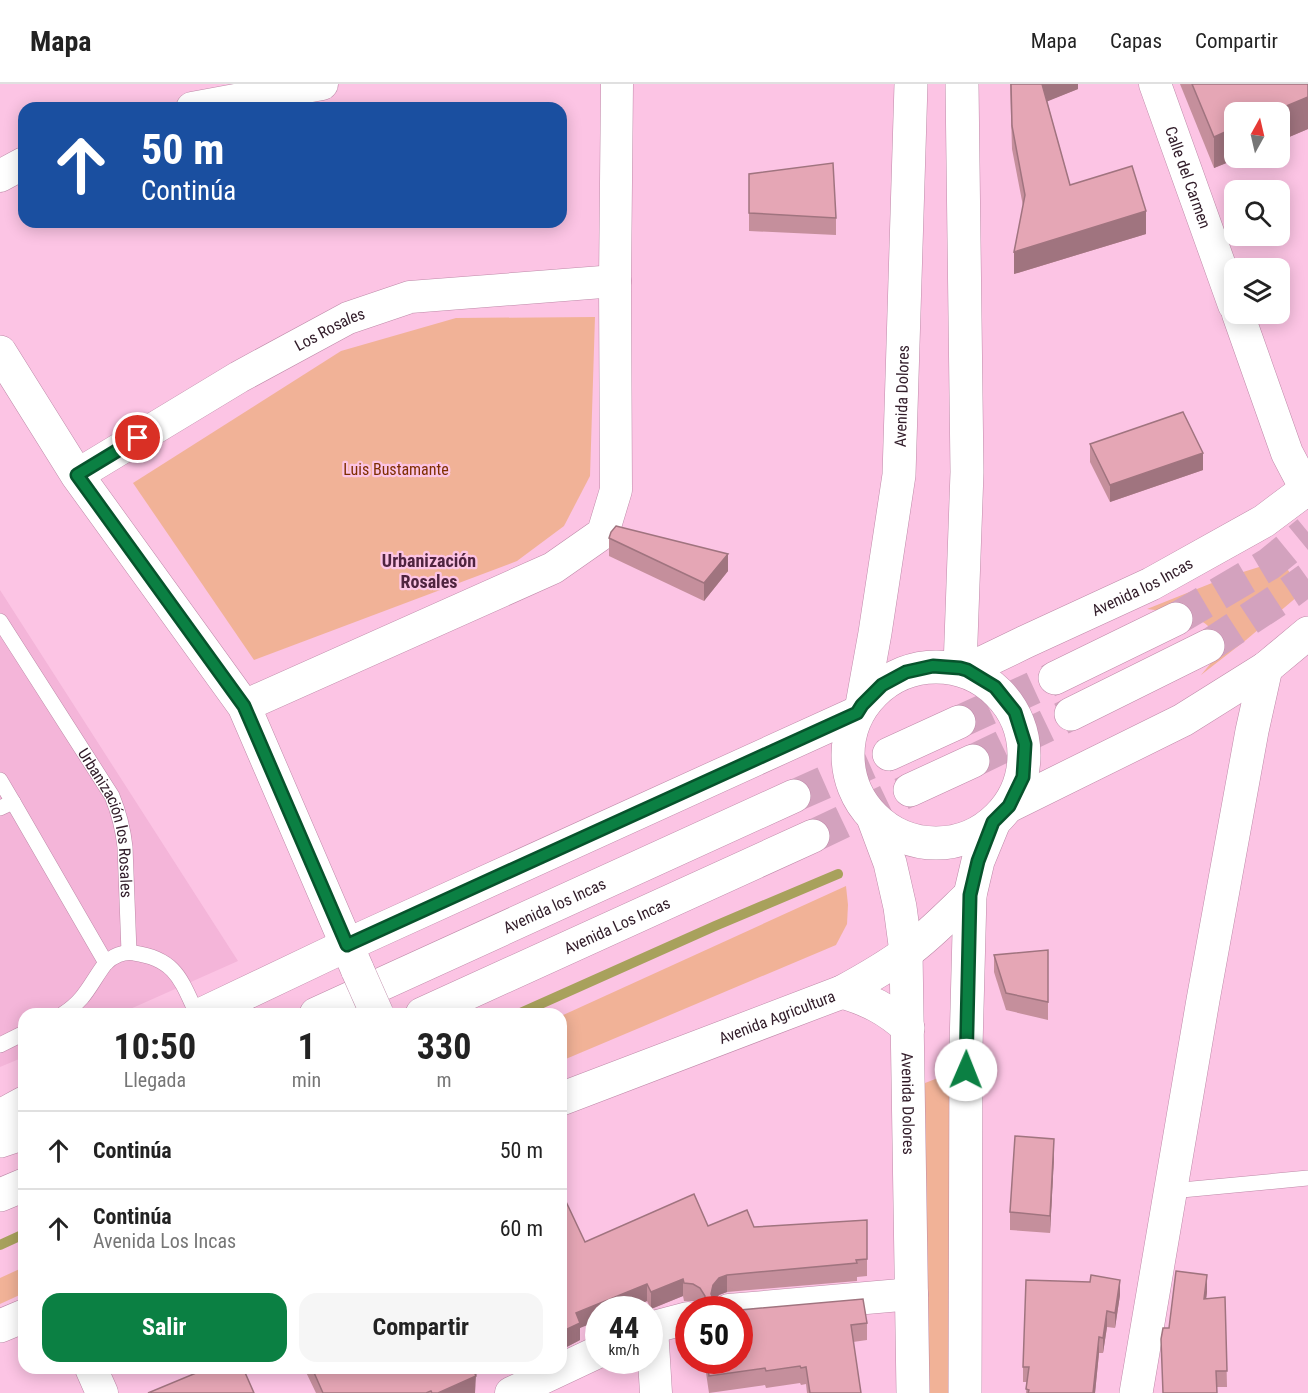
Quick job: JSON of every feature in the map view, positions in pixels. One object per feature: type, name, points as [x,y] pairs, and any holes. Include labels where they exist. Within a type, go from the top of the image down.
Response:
[{"type":"main road","name":"Avenida Dolores","points":[[860,709],[875,633],[899,475],[911,84]]},
{"type":"main road","points":[[962,84],[968,472],[963,669]]},
{"type":"main road","points":[[0,352],[77,475],[244,706],[374,1008]]},
{"type":"main road","name":"Avenida los Incas","points":[[963,669],[1151,584],[1264,521],[1307,490]]},
{"type":"main road","points":[[1055,678],[1176,620]]},
{"type":"main road","points":[[860,709],[848,740],[848,769],[857,796],[874,820],[897,834],[922,842],[949,842],[973,837],[1001,814],[1183,720],[1266,668],[1308,633]]},
{"type":"main road","points":[[1071,714],[1208,646]]},
{"type":"main road","points":[[218,1008],[353,958],[860,709],[882,685],[906,672],[933,666],[963,669],[995,687],[1015,712],[1025,744],[1023,777],[1001,814],[978,861],[970,895],[966,1047],[965,1393]]},
{"type":"main road","points":[[1136,1393],[1203,1000],[1266,668]]},
{"type":"main road","points":[[890,754],[959,722]]},
{"type":"main road","points":[[910,790],[973,761]]},
{"type":"main road","name":"Avenida los Incas","points":[[329,1008],[794,796]]},
{"type":"main road","name":"Avenida Dolores","points":[[874,820],[890,862],[900,907],[906,952],[913,1393]]},
{"type":"main road","name":"Avenida Los Incas","points":[[435,1008],[813,836]]},
{"type":"main road","name":"Avenida Agricultura","points":[[567,1097],[842,992],[906,952],[970,895]]},
{"type":"main road","points":[[842,992],[878,1005],[908,1028]]},
{"type":"main road","points":[[0,1116],[18,1106]]},
{"type":"main road","points":[[0,1141],[18,1135]]},
{"type":"main road","points":[[0,1196],[18,1188]]},
{"type":"main road","points":[[0,1326],[18,1318]]},
{"type":"street","points":[[224,102],[322,84]]},
{"type":"street","points":[[244,706],[553,568],[603,533],[616,490],[617,84]]},
{"type":"street","name":"Calle del Carmen","points":[[1155,84],[1224,277]]},
{"type":"street","points":[[0,176],[18,166]]},
{"type":"street","name":"Los Rosales","points":[[77,475],[239,376],[348,318],[410,297],[615,280]]},
{"type":"street","points":[[1242,324],[1287,453],[1307,490]]},
{"type":"street","points":[[753,1308],[912,1294]]},
{"type":"street","points":[[567,1367],[585,1358]]},
{"type":"street","points":[[94,1374],[102,1393]]},
{"type":"street","points":[[511,1393],[551,1374]]},
{"type":"street","points":[[655,1374],[656,1393]]},
{"type":"lane","name":"Urbanización los Rosales","points":[[0,621],[112,796],[120,814],[125,847],[129,952]]},
{"type":"lane","points":[[0,780],[6,805],[106,963]]},
{"type":"lane","points":[[72,1008],[85,995],[106,963],[117,955],[129,952],[143,954],[167,963],[182,981],[194,1008]]},
{"type":"lane","points":[[0,1045],[18,1037]]},
{"type":"lane","points":[[1171,1191],[1308,1178]]},
{"type":"shaded area","points":[[0,590],[238,961],[132,1008],[18,1008],[18,1060],[0,1067]]},
{"type":"green space","name":"Luis Bustamante","points":[[595,317],[590,476],[564,526],[517,561],[254,660],[133,483],[341,351],[456,318]]},
{"type":"green space","points":[[1278,561],[1285,565],[1297,585],[1298,596],[1201,675],[1216,657],[1214,635],[1208,626],[1193,617],[1147,609],[1227,577]]},
{"type":"green space","points":[[846,886],[847,924],[836,945],[567,1058],[567,1013]]},
{"type":"green space","points":[[938,1078],[951,1082],[950,1393],[926,1393],[925,1083]]},
{"type":"green space","points":[[18,1270],[18,1296],[0,1304],[0,1278]]},
{"type":"building","points":[[1011,84],[1042,84],[1070,185],[1132,166],[1146,211],[1014,252],[1025,195],[1012,126]]},
{"type":"building","points":[[1192,84],[1308,84],[1308,97],[1290,104],[1290,102],[1224,102],[1224,132],[1214,137]]},
{"type":"building","points":[[833,163],[836,218],[749,213],[749,174]]},
{"type":"building","points":[[1183,412],[1203,453],[1110,485],[1090,444]]},
{"type":"building","points":[[616,526],[728,554],[704,583],[609,538]]},
{"type":"building","points":[[1048,950],[1048,1002],[1006,993],[994,955]]},
{"type":"building","points":[[1015,1136],[1054,1139],[1050,1216],[1010,1212]]},
{"type":"building","points":[[694,1194],[708,1226],[747,1210],[754,1227],[867,1220],[867,1259],[856,1260],[857,1263],[727,1275],[719,1278],[713,1285],[712,1296],[705,1296],[700,1288],[684,1283],[683,1279],[651,1292],[647,1284],[618,1296],[585,1296],[585,1309],[576,1313],[580,1323],[567,1329],[567,1204],[585,1242]]},
{"type":"building","points":[[1176,1271],[1207,1275],[1204,1299],[1225,1297],[1227,1371],[1216,1371],[1217,1393],[1163,1393],[1161,1339],[1163,1328],[1169,1328]]},
{"type":"building","points":[[1091,1275],[1120,1280],[1115,1313],[1107,1311],[1103,1338],[1099,1337],[1093,1393],[1028,1393],[1029,1390],[1026,1389],[1029,1367],[1023,1367],[1026,1280],[1090,1282]]},
{"type":"building","points":[[863,1299],[867,1323],[851,1325],[861,1393],[810,1393],[806,1367],[766,1371],[765,1368],[753,1370],[753,1309]]},
{"type":"building","points":[[194,1374],[246,1374],[254,1393],[148,1393]]},
{"type":"building","points":[[315,1374],[475,1374],[476,1376],[438,1393],[431,1391],[426,1393],[323,1393]]},
{"type":"waterway","points":[[531,1008],[838,874]]},
{"type":"waterway","points":[[0,1245],[18,1237]]},
{"type":"tunnel","points":[[1176,619],[1269,564],[1308,532]]},
{"type":"tunnel","points":[[1208,646],[1308,579]]},
{"type":"tunnel","points":[[959,722],[1055,678]]},
{"type":"tunnel","points":[[973,761],[1071,714]]},
{"type":"tunnel","points":[[794,796],[889,754]]},
{"type":"tunnel","points":[[813,836],[910,790]]},
{"type":"district","name":"Urbanización Rosales","points":[[429,571]]},
{"type":"route","points":[[138,438],[77,475],[244,706],[347,945],[857,713],[882,685],[906,672],[933,666],[960,668],[995,687],[1015,712],[1025,744],[1023,777],[1009,806],[993,822],[978,861],[970,895],[966,1070]]}]
